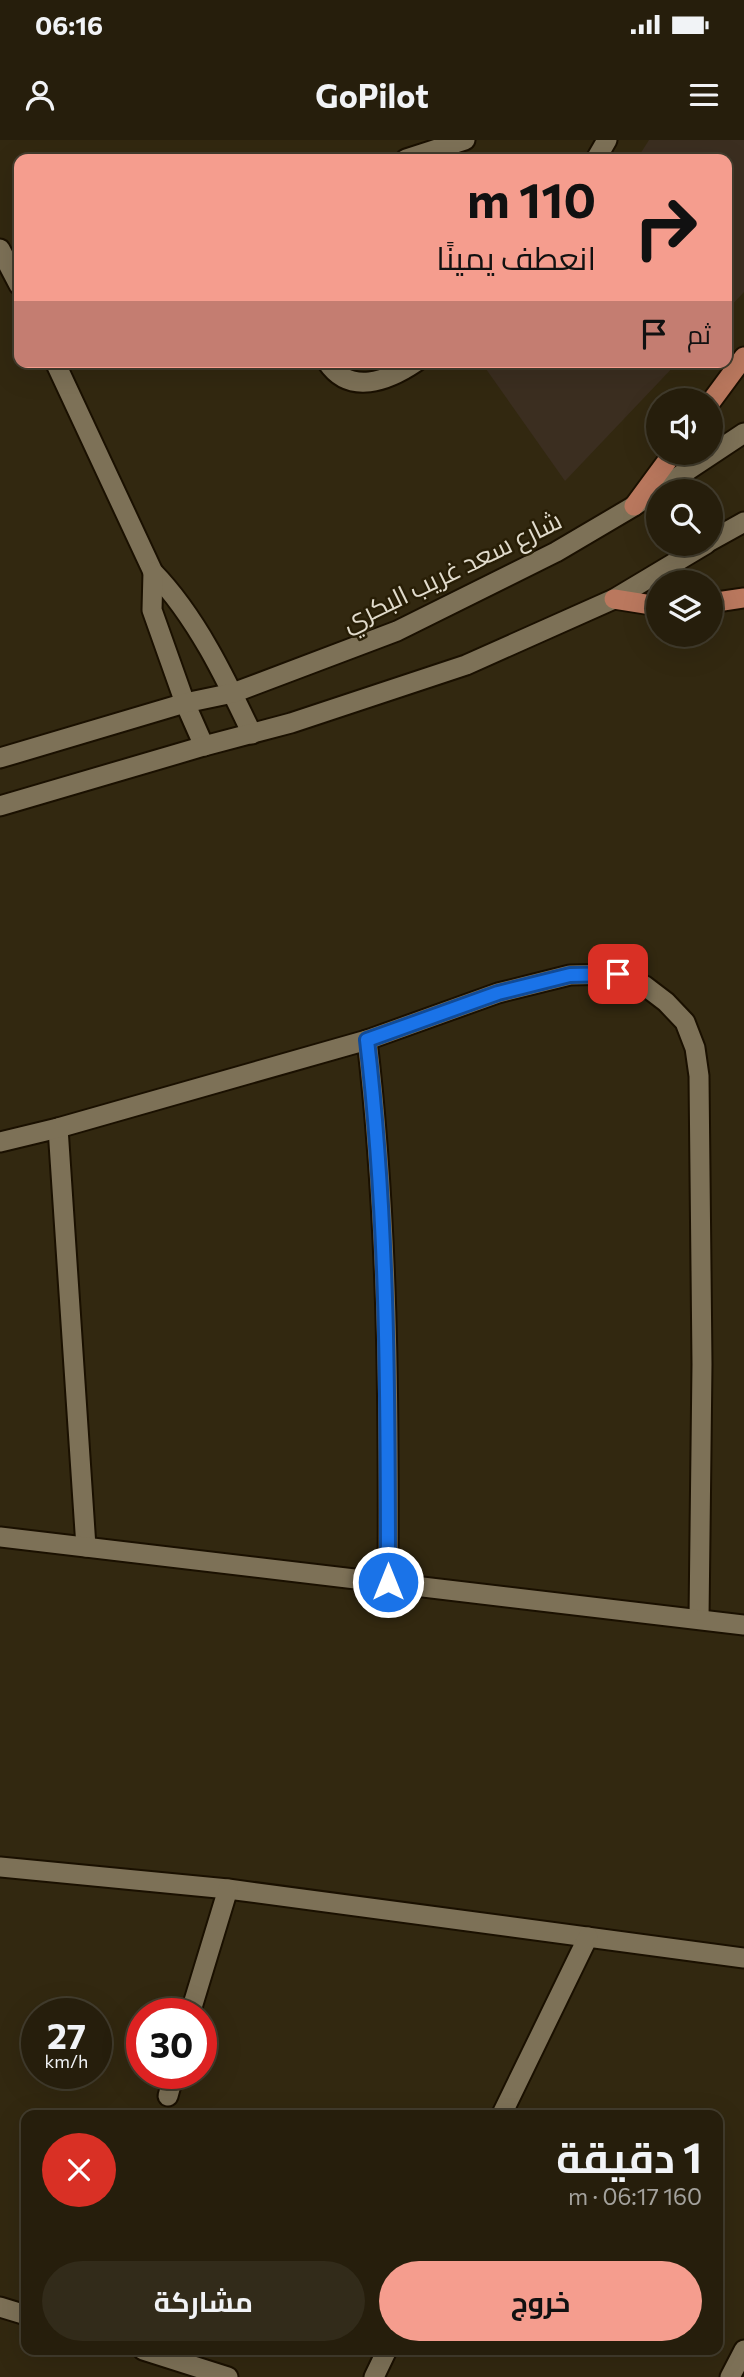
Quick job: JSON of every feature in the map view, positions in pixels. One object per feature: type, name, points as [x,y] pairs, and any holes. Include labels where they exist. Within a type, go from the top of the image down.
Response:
[{"type":"main road","points":[[721,388],[744,357]]},
{"type":"main road","points":[[634,506],[664,465]]},
{"type":"main road","points":[[723,601],[744,598]]},
{"type":"main road","points":[[614,599],[646,604]]},
{"type":"street","points":[[422,154],[465,140]]},
{"type":"street","points":[[0,249],[14,273]]},
{"type":"street","points":[[58,368],[153,572],[176,595],[233,693],[253,734]]},
{"type":"street","points":[[332,368],[338,375],[358,383],[374,382],[396,375],[407,368]]},
{"type":"street","name":"شارع سعد غريب البكري","points":[[0,758],[185,703],[233,693],[397,631],[555,552],[634,506],[744,433]]},
{"type":"street","points":[[723,534],[744,522]]},
{"type":"street","points":[[0,806],[253,734],[466,665],[614,599],[686,556]]},
{"type":"street","points":[[153,572],[152,610],[185,703],[204,746]]},
{"type":"street","points":[[0,1142],[367,1040],[498,993],[570,975],[618,974],[645,986],[666,1002],[685,1022],[695,1048],[699,1076],[702,1364],[699,1619]]},
{"type":"street","points":[[367,1040],[376,1113],[381,1221],[388,1411],[388,1582]]},
{"type":"street","points":[[58,1128],[86,1547]]},
{"type":"street","points":[[0,1537],[744,1625]]},
{"type":"street","points":[[0,1867],[228,1889],[744,1958]]},
{"type":"street","points":[[195,1998],[228,1889]]},
{"type":"street","points":[[504,2110],[588,1937]]},
{"type":"street","points":[[168,2095],[170,2089]]},
{"type":"street","points":[[0,2307],[21,2313]]},
{"type":"street","points":[[730,2377],[744,2350]]},
{"type":"street","points":[[159,2355],[228,2377]]},
{"type":"street","points":[[374,2377],[385,2355]]},
{"type":"shaded area","points":[[649,140],[744,140],[744,292],[732,305],[732,154],[640,154]]},
{"type":"shaded area","points":[[487,368],[672,368],[653,388],[646,388],[646,396],[565,481]]},
{"type":"route","points":[[388,1582],[388,1411],[381,1221],[376,1113],[367,1040],[498,993],[570,975],[618,974]]}]
